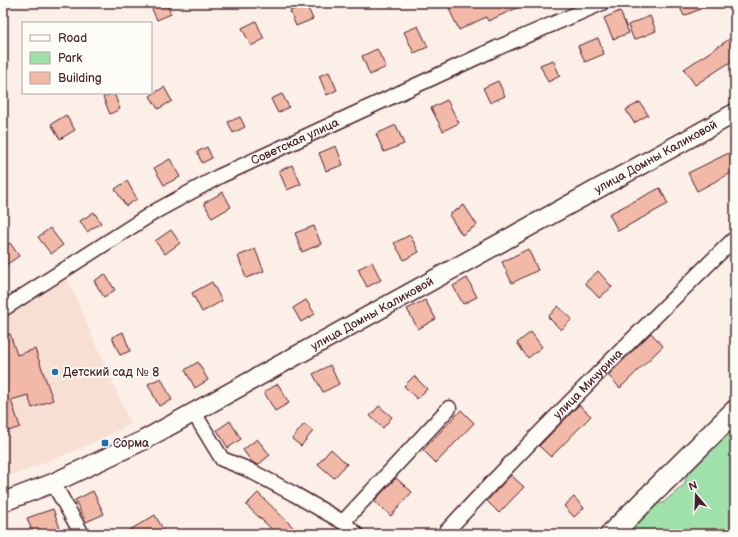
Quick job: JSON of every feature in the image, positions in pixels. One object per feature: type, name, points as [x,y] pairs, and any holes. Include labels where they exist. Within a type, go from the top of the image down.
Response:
[{"type":"highway","points":[[611,534],[735,411]]},
{"type":"main road","name":"улица Домны Каликовой","points":[[3,502],[53,483],[142,441],[735,113]]},
{"type":"street","name":"Советская улица","points":[[3,309],[156,211],[220,176],[497,48],[602,3]]},
{"type":"street","name":"улица Мичурина","points":[[444,534],[502,471],[595,375],[735,238]]},
{"type":"street","points":[[343,522],[449,408]]},
{"type":"street","points":[[194,413],[222,459],[247,469],[343,522],[356,534]]},
{"type":"street","points":[[53,483],[82,534]]},
{"type":"shaded area","name":"Детский сад № 8","points":[[67,278],[131,424],[82,448],[3,479],[3,319]]},
{"type":"green space","points":[[735,425],[735,534],[624,534],[651,504],[663,503],[685,484],[686,472]]},
{"type":"building","points":[[155,3],[166,3],[171,14],[157,20],[150,5]]},
{"type":"building","points":[[460,3],[528,3],[488,21],[486,17],[459,30],[449,9]]},
{"type":"building","points":[[678,3],[714,3],[684,16]]},
{"type":"building","points":[[306,4],[313,19],[296,26],[290,11]]},
{"type":"building","points":[[620,11],[629,33],[613,39],[604,18]]},
{"type":"building","points":[[650,16],[656,31],[634,40],[628,25]]},
{"type":"building","points":[[256,21],[264,39],[251,46],[242,28]]},
{"type":"building","points":[[418,26],[428,47],[414,53],[404,32]]},
{"type":"building","points":[[598,38],[604,54],[585,62],[578,46]]},
{"type":"building","points":[[731,38],[735,44],[735,59],[695,85],[684,69]]},
{"type":"building","points":[[377,49],[386,67],[370,75],[362,56]]},
{"type":"building","points":[[553,60],[560,76],[548,82],[540,65]]},
{"type":"building","points":[[329,72],[337,90],[327,95],[319,76]]},
{"type":"building","points":[[498,81],[505,96],[490,103],[483,88]]},
{"type":"building","points":[[164,87],[172,101],[158,109],[150,96]]},
{"type":"building","points":[[114,94],[120,109],[110,114],[103,97]]},
{"type":"building","points":[[282,94],[289,107],[278,113],[271,99]]},
{"type":"building","points":[[447,100],[459,123],[443,131],[431,108]]},
{"type":"building","points":[[640,102],[648,115],[634,123],[626,110]]},
{"type":"building","points":[[66,115],[75,130],[60,139],[51,124]]},
{"type":"building","points":[[240,117],[245,127],[233,133],[228,122]]},
{"type":"building","points":[[396,125],[404,144],[384,152],[376,134]]},
{"type":"building","points":[[336,146],[343,165],[326,171],[319,153]]},
{"type":"building","points":[[207,147],[212,158],[202,163],[197,152]]},
{"type":"building","points":[[735,150],[735,171],[697,191],[688,173]]},
{"type":"building","points":[[170,159],[180,177],[164,185],[154,168]]},
{"type":"building","points":[[292,165],[301,184],[287,190],[279,171]]},
{"type":"building","points":[[127,181],[137,199],[126,206],[115,189]]},
{"type":"building","points":[[660,188],[668,204],[618,231],[609,214]]},
{"type":"building","points":[[223,192],[231,207],[212,218],[204,203]]},
{"type":"building","points":[[464,205],[477,225],[462,235],[449,215]]},
{"type":"building","points":[[94,212],[101,223],[87,232],[80,221]]},
{"type":"building","points":[[314,226],[321,244],[302,252],[295,233]]},
{"type":"building","points":[[50,228],[63,245],[51,254],[38,237]]},
{"type":"building","points":[[171,230],[180,243],[165,254],[155,241]]},
{"type":"building","points":[[410,235],[419,252],[404,260],[394,243]]},
{"type":"building","points":[[10,243],[19,256],[3,267],[3,247]]},
{"type":"building","points":[[255,249],[264,271],[246,278],[238,256]]},
{"type":"building","points":[[528,249],[538,270],[512,283],[502,262]]},
{"type":"building","points":[[372,262],[381,280],[367,287],[358,269]]},
{"type":"building","points":[[598,271],[612,287],[599,298],[585,283]]},
{"type":"building","points":[[105,274],[115,290],[104,297],[94,281]]},
{"type":"building","points":[[467,278],[477,297],[463,304],[453,286]]},
{"type":"building","points":[[212,282],[222,301],[202,312],[192,293]]},
{"type":"building","points":[[306,300],[315,314],[301,322],[293,308]]},
{"type":"building","points":[[425,300],[436,319],[418,329],[407,309]]},
{"type":"building","points":[[558,306],[572,319],[561,330],[548,317]]},
{"type":"building","points":[[123,332],[130,351],[120,355],[112,337]]},
{"type":"building","points":[[531,332],[542,347],[528,358],[517,343]]},
{"type":"building","points":[[651,333],[663,346],[620,388],[608,375]]},
{"type":"building","points":[[10,334],[17,355],[35,349],[53,400],[32,408],[28,395],[11,400],[20,427],[3,433],[3,336]]},
{"type":"building","points":[[198,362],[208,380],[195,388],[185,370]]},
{"type":"building","points":[[330,365],[339,384],[323,392],[313,374]]},
{"type":"building","points":[[414,376],[427,389],[417,399],[404,386]]},
{"type":"building","points":[[161,378],[172,400],[159,406],[148,384]]},
{"type":"building","points":[[278,384],[289,403],[275,411],[264,392]]},
{"type":"building","points":[[579,405],[591,416],[551,457],[539,446]]},
{"type":"building","points":[[379,406],[392,417],[383,428],[370,416]]},
{"type":"building","points":[[461,410],[474,423],[436,463],[423,450]]},
{"type":"building","points":[[230,421],[241,439],[228,448],[217,430]]},
{"type":"building","points":[[304,424],[313,431],[301,446],[292,439]]},
{"type":"building","points":[[257,439],[270,455],[258,465],[252,462],[243,450]]},
{"type":"building","points":[[331,449],[347,464],[334,478],[318,464]]},
{"type":"building","points":[[511,475],[524,487],[499,513],[487,501]]},
{"type":"building","points":[[396,478],[412,492],[391,516],[374,501]]},
{"type":"building","points":[[93,491],[104,514],[86,522],[75,500]]},
{"type":"building","points":[[258,493],[300,534],[277,534],[246,505]]},
{"type":"building","points":[[574,497],[584,508],[574,517],[564,506]]},
{"type":"building","points":[[53,509],[61,531],[53,534],[33,534],[27,518]]},
{"type":"building","points":[[155,515],[164,531],[159,534],[123,534]]},
{"type":"place","name":"Детский сад № 8","points":[[55,372]]},
{"type":"place","name":"Сорма","points":[[105,443]]}]
